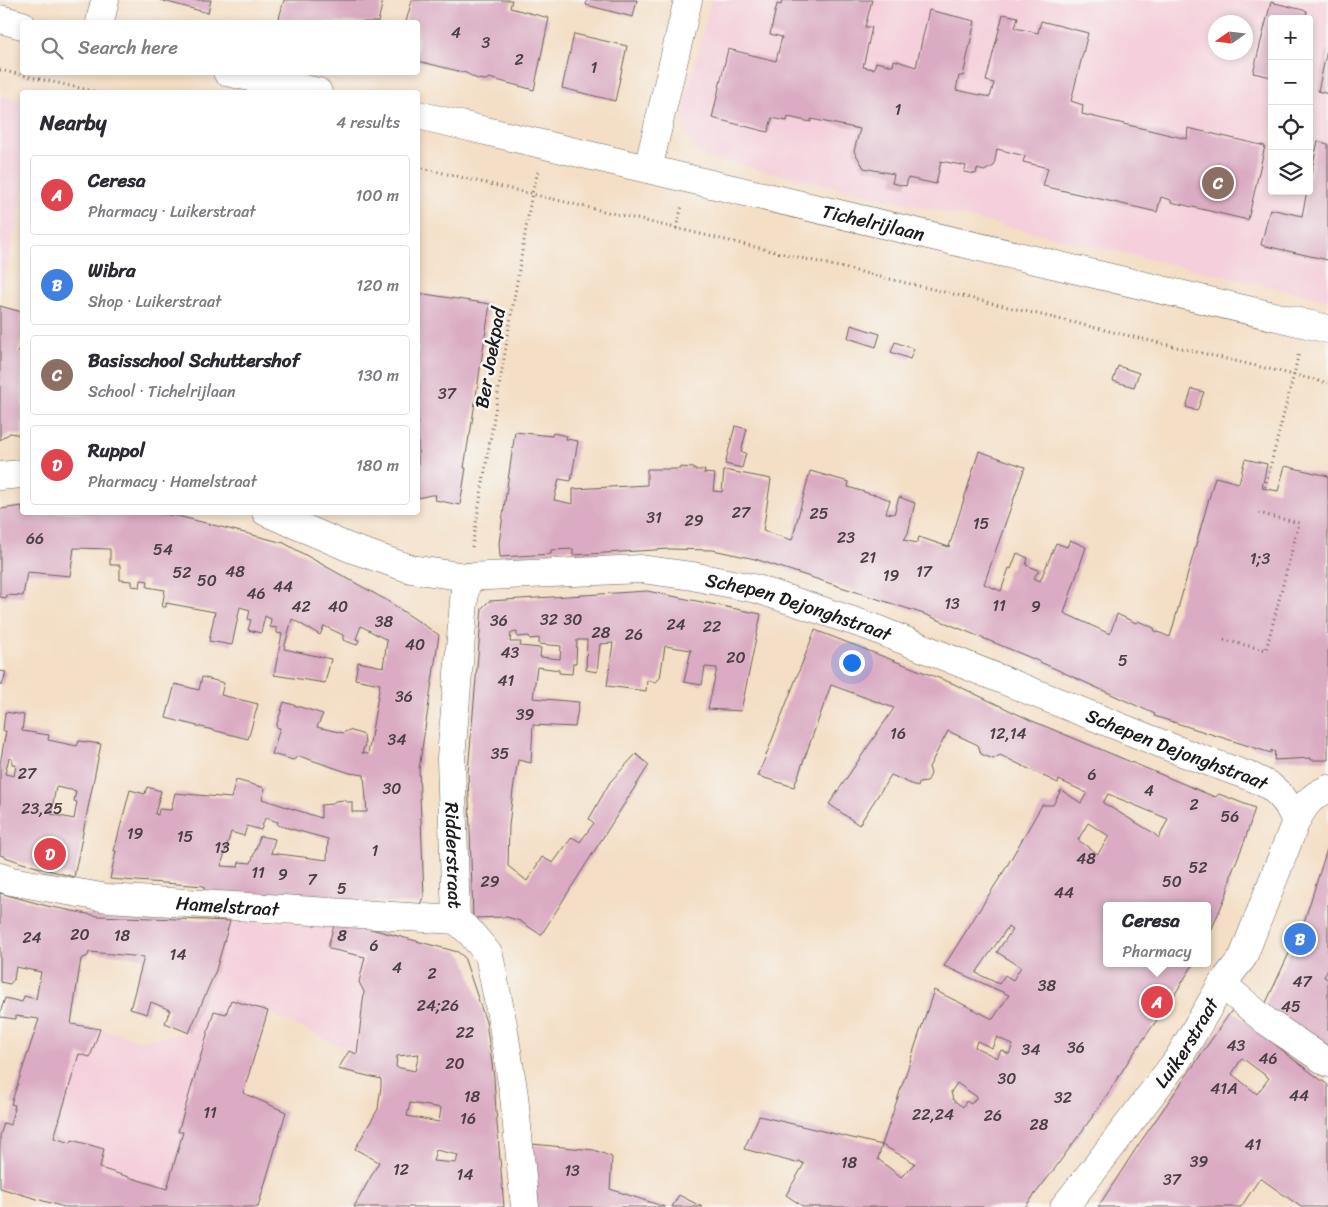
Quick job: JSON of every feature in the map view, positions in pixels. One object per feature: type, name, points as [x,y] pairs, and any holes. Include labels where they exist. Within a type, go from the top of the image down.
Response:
[{"type":"street","points":[[100,20],[105,0]]},
{"type":"street","points":[[648,169],[688,0]]},
{"type":"street","points":[[0,19],[20,24]]},
{"type":"street","points":[[241,75],[309,90]]},
{"type":"street","name":"Tichelrijlaan","points":[[420,115],[1328,329]]},
{"type":"street","points":[[0,476],[20,474]]},
{"type":"street","name":"Schepen Dejonghstraat","points":[[273,515],[350,548],[411,569],[466,578],[642,569],[692,576],[757,589],[871,627],[1182,752],[1254,778],[1270,786],[1281,796],[1288,804],[1296,821]]},
{"type":"street","name":"Ridderstraat","points":[[466,578],[451,758],[456,920],[470,932],[489,955],[503,1025],[514,1096],[524,1207]]},
{"type":"street","name":"Luikerstraat","points":[[1064,1207],[1178,1059],[1222,984],[1243,957],[1304,805],[1316,794],[1328,789]]},
{"type":"street","name":"Hamelstraat","points":[[0,877],[11,881],[107,898],[456,920]]},
{"type":"street","points":[[1222,984],[1266,1021],[1328,1063]]},
{"type":"path","points":[[0,70],[20,74]]},
{"type":"path","points":[[22,75],[89,90]]},
{"type":"path","name":"Ber Joekpad","points":[[466,578],[532,193],[546,144]]},
{"type":"path","points":[[420,167],[1328,383]]},
{"type":"path","points":[[1265,487],[1294,374]]},
{"type":"path","points":[[1224,640],[1266,650],[1299,523],[1258,514]]},
{"type":"shaded area","points":[[711,0],[1328,0],[1328,300],[708,158],[693,149],[686,135],[682,117]]},
{"type":"shaded area","points":[[0,96],[20,101],[20,208],[0,296]]},
{"type":"shaded area","points":[[230,921],[335,922],[328,946],[365,957],[359,982],[364,992],[357,1054],[268,1012],[210,1207],[0,1136],[4,1123],[10,1125],[15,1106],[11,1104],[39,1019],[100,1029],[141,1040],[189,1033],[216,970]]},
{"type":"building","points":[[160,0],[211,0],[208,13]]},
{"type":"building","points":[[284,0],[383,0],[378,20],[279,20]]},
{"type":"building","points":[[412,0],[512,0],[510,8],[549,18],[534,90],[489,78],[486,80],[477,79],[466,73],[420,62],[420,20],[407,20]]},
{"type":"building","points":[[587,0],[637,0],[633,17],[586,5]]},
{"type":"building","points":[[782,0],[872,0],[865,27],[872,27],[863,67],[874,69],[876,62],[893,66],[894,60],[916,67],[929,10],[975,21],[963,76],[959,76],[956,90],[990,97],[994,83],[986,81],[1003,14],[1018,17],[1015,28],[1038,33],[1041,21],[1088,33],[1071,101],[1083,105],[1082,114],[1187,139],[1188,128],[1265,146],[1248,220],[1171,202],[1171,200],[1161,197],[1157,212],[1043,186],[1048,168],[1023,162],[1025,156],[997,149],[994,166],[984,171],[977,169],[976,174],[964,172],[966,166],[941,161],[936,184],[908,178],[906,186],[892,183],[894,174],[864,168],[854,151],[860,129],[811,119],[811,122],[788,117],[787,121],[772,118],[768,132],[712,118],[728,49],[776,61],[782,37],[770,34],[777,4],[781,5]]},
{"type":"building","points":[[1271,2],[1307,11],[1306,15],[1268,15],[1268,76],[1253,73]]},
{"type":"building","points":[[574,34],[627,46],[615,101],[562,88]]},
{"type":"building","points":[[1328,50],[1328,94],[1318,91]]},
{"type":"building","points":[[1318,141],[1328,144],[1328,260],[1261,245],[1270,209],[1302,216],[1306,195],[1313,195],[1313,164]]},
{"type":"building","points":[[420,293],[490,304],[464,468],[466,468],[460,505],[435,500],[436,495],[420,498]]},
{"type":"building","points":[[0,306],[20,311],[20,345],[18,352],[20,352],[20,435],[10,433],[0,440]]},
{"type":"building","points":[[851,325],[880,334],[876,347],[848,338]]},
{"type":"building","points":[[895,342],[914,349],[910,359],[891,352]]},
{"type":"building","points":[[1118,366],[1139,373],[1134,387],[1113,381]]},
{"type":"building","points":[[1192,389],[1204,392],[1197,411],[1186,407]]},
{"type":"building","points":[[735,426],[747,429],[741,452],[746,453],[742,468],[725,464]]},
{"type":"building","points":[[515,432],[552,436],[553,433],[567,436],[566,439],[578,441],[571,481],[559,479],[554,500],[573,504],[573,489],[647,485],[647,469],[680,469],[680,467],[705,470],[704,473],[715,474],[713,491],[722,492],[724,470],[771,479],[763,531],[792,540],[810,471],[849,482],[848,487],[890,500],[886,513],[894,514],[899,497],[915,503],[908,533],[904,540],[917,543],[919,537],[949,547],[979,451],[1025,467],[984,584],[1001,591],[1009,568],[1011,569],[1017,553],[1028,558],[1026,565],[1039,570],[1034,578],[1040,581],[1056,543],[1067,547],[1070,540],[1086,547],[1064,613],[1110,634],[1117,614],[1136,623],[1138,621],[1170,637],[1215,477],[1239,483],[1245,459],[1267,464],[1262,488],[1278,491],[1285,466],[1328,476],[1328,760],[1311,760],[1311,758],[1274,760],[1275,752],[1271,750],[1271,753],[1154,716],[1155,714],[1029,657],[924,614],[755,559],[713,550],[670,549],[573,555],[573,549],[551,550],[551,554],[500,557],[499,543]]},
{"type":"building","points":[[20,506],[20,515],[170,515],[284,543],[386,600],[439,635],[419,769],[424,896],[420,904],[204,895],[204,886],[110,879],[116,851],[114,851],[130,790],[145,794],[147,787],[161,791],[155,814],[158,815],[159,809],[171,810],[175,793],[231,798],[236,780],[265,788],[262,799],[321,818],[321,805],[332,804],[335,801],[344,800],[352,802],[352,812],[367,812],[364,775],[350,773],[299,756],[293,760],[272,754],[280,728],[276,727],[284,702],[323,714],[317,727],[343,733],[349,730],[364,735],[365,744],[362,753],[368,754],[380,684],[355,679],[358,662],[383,667],[387,641],[385,639],[361,626],[356,639],[359,640],[357,645],[343,640],[343,635],[324,626],[320,635],[292,619],[284,649],[331,659],[325,683],[274,675],[282,634],[277,633],[277,628],[270,627],[271,619],[265,616],[261,633],[248,630],[251,620],[248,619],[250,610],[240,607],[232,645],[209,641],[215,612],[166,603],[166,607],[162,607],[165,590],[147,587],[148,581],[141,580],[140,587],[132,586],[132,581],[120,580],[120,565],[110,565],[110,549],[74,548],[70,576],[27,572],[23,596],[7,595],[7,598],[0,597],[0,509]],"holes":[[[265,818],[278,822],[277,825],[328,839],[327,860],[271,853],[275,839],[260,836],[251,863],[239,862],[238,867],[221,866],[231,832],[244,836],[247,826],[261,830]]]},
{"type":"building","points":[[647,591],[761,614],[741,711],[708,709],[717,668],[705,667],[702,685],[684,682],[691,650],[665,646],[660,678],[656,682],[647,680],[646,691],[607,686],[613,643],[600,644],[597,672],[586,670],[587,640],[577,640],[576,663],[573,663],[572,674],[559,673],[559,670],[537,667],[533,698],[579,702],[575,727],[533,725],[531,763],[518,760],[509,826],[508,866],[527,881],[542,857],[553,863],[572,837],[580,842],[594,823],[589,819],[610,782],[636,754],[649,765],[541,935],[520,921],[507,917],[473,918],[468,772],[482,608],[489,601]],"holes":[[[517,632],[517,637],[529,636],[530,639],[539,638],[539,644],[561,646],[560,659],[540,657],[541,648],[520,646],[521,642],[510,642],[511,633]]]},
{"type":"building","points":[[815,630],[954,684],[1030,720],[1215,797],[1219,794],[1255,808],[1232,872],[1227,893],[1211,931],[1211,902],[1103,902],[1103,967],[1192,967],[1098,1109],[1025,1207],[804,1207],[786,1195],[804,1164],[799,1161],[796,1163],[744,1149],[759,1116],[882,1145],[934,990],[993,1019],[1009,995],[944,966],[1004,871],[1042,805],[1053,805],[1061,790],[1081,803],[1087,793],[1059,780],[1058,783],[1000,755],[993,759],[981,754],[978,745],[948,731],[929,767],[931,774],[927,782],[919,783],[918,787],[891,775],[859,825],[829,804],[894,708],[831,685],[794,787],[758,776]],"holes":[[[1108,794],[1168,819],[1159,838],[1103,803]],[[1088,823],[1109,836],[1098,854],[1078,840]],[[1008,927],[1012,930],[997,952],[1021,967],[1013,980],[1005,975],[999,984],[976,973]],[[997,1037],[1013,1045],[1009,1054],[1001,1050],[997,1058],[975,1047],[977,1041],[992,1048]],[[957,1083],[977,1097],[971,1104],[966,1101],[963,1107],[953,1100],[951,1092]],[[882,1145],[915,1163],[901,1177],[878,1159]]]},
{"type":"building","points":[[0,671],[6,672],[2,685],[0,685]]},
{"type":"building","points":[[202,677],[224,683],[221,695],[258,704],[248,739],[166,718],[175,684],[199,690]]},
{"type":"building","points":[[5,712],[24,715],[22,731],[49,735],[48,740],[77,746],[79,741],[101,744],[74,877],[0,855],[0,764],[6,731],[3,731]],"holes":[[[9,758],[12,759],[12,764],[16,765],[14,776],[5,774]],[[56,787],[76,791],[74,801],[77,802],[74,819],[51,814]]]},
{"type":"building","points":[[1328,846],[1328,969],[1324,977],[1328,979],[1328,1046],[1264,1007],[1305,919]]},
{"type":"building","points":[[0,893],[47,906],[98,916],[230,921],[216,970],[189,1033],[165,1023],[170,1010],[151,1002],[147,1014],[130,1009],[144,957],[89,952],[88,956],[81,959],[71,1024],[100,1029],[90,1057],[79,1054],[54,1138],[71,1143],[72,1140],[104,1149],[100,1168],[167,1189],[183,1132],[178,1132],[214,1011],[226,1014],[231,1000],[268,1011],[243,1093],[286,1112],[258,1207],[64,1207],[0,1188],[0,1136],[4,1123],[10,1125],[15,1105],[11,1104],[39,1019],[16,1016],[16,1019],[0,1017],[0,1013],[5,998],[22,1002],[24,996],[36,999],[41,972],[16,967],[14,979],[10,984],[0,982]]},
{"type":"building","points":[[335,922],[356,925],[458,952],[464,957],[486,1022],[494,1077],[504,1207],[354,1207],[379,1162],[355,1149],[378,1109],[381,1079],[338,1069],[349,1051],[357,1054],[364,992],[359,982],[365,957],[330,949],[328,946]],"holes":[[[419,1054],[415,1071],[396,1067],[397,1056]],[[410,1103],[441,1108],[439,1122],[407,1116]],[[436,1150],[458,1155],[456,1163],[433,1161]]]},
{"type":"building","points":[[1232,1010],[1328,1085],[1328,1207],[1301,1207],[1260,1178],[1241,1207],[1098,1207],[1139,1144]],"holes":[[[1242,1058],[1269,1078],[1257,1094],[1232,1074]]]},
{"type":"building","points":[[532,1144],[594,1150],[612,1157],[610,1189],[665,1207],[534,1207]]},
{"type":"building","points":[[679,1195],[702,1207],[672,1207]]},
{"type":"place","name":"Basisschool Schuttershof","points":[[1218,183]]},
{"type":"place","name":"Ruppol","points":[[50,854]]},
{"type":"place","name":"Wibra","points":[[1300,939]]},
{"type":"place","name":"Ceresa","points":[[1157,1002]]}]
